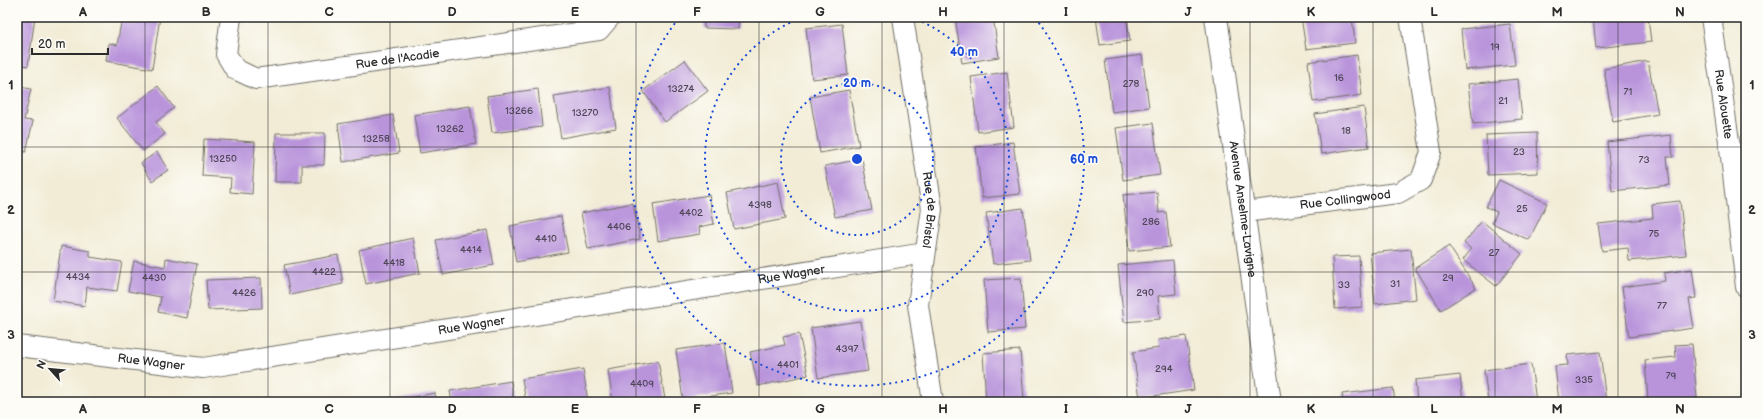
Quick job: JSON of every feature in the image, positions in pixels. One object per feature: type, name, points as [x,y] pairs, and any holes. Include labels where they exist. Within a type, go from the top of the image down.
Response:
[{"type":"street","name":"Rue de l'Acadie","points":[[231,17],[226,54],[235,69],[256,79],[599,30],[610,17]]},
{"type":"street","name":"Rue de Bristol","points":[[903,17],[932,209],[918,305],[933,402]]},
{"type":"street","name":"Avenue Anselme-Lavigne","points":[[1216,17],[1270,402]]},
{"type":"street","name":"Rue Collingwood","points":[[1244,212],[1398,194],[1421,180],[1431,152],[1410,17]]},
{"type":"street","name":"Rue Alouette","points":[[1711,17],[1738,147],[1746,287]]},
{"type":"street","name":"Rue Wagner","points":[[17,346],[203,368],[926,253]]},
{"type":"building","points":[[17,17],[35,17],[28,66],[17,64]]},
{"type":"building","points":[[122,17],[160,17],[152,69],[106,61],[109,43],[117,45]]},
{"type":"building","points":[[704,17],[739,17],[738,29],[704,28]]},
{"type":"building","points":[[955,17],[993,17],[999,57],[962,63]]},
{"type":"building","points":[[1096,17],[1126,17],[1130,41],[1100,45]]},
{"type":"building","points":[[1301,17],[1352,17],[1355,43],[1306,49]]},
{"type":"building","points":[[1593,17],[1648,17],[1651,42],[1596,48]]},
{"type":"building","points":[[842,24],[848,75],[812,79],[806,28]]},
{"type":"building","points":[[1510,24],[1515,65],[1465,70],[1461,29]]},
{"type":"building","points":[[1142,55],[1149,107],[1112,112],[1105,60]]},
{"type":"building","points":[[1357,55],[1362,95],[1313,102],[1308,62]]},
{"type":"building","points":[[685,60],[708,91],[665,122],[643,91]]},
{"type":"building","points":[[1648,61],[1658,114],[1613,122],[1604,69]]},
{"type":"building","points":[[1007,72],[1014,127],[978,132],[971,77]]},
{"type":"building","points":[[1518,79],[1522,119],[1473,124],[1468,84]]},
{"type":"building","points":[[17,86],[31,89],[24,120],[33,121],[26,152],[17,150]]},
{"type":"building","points":[[158,86],[174,108],[156,122],[165,134],[143,151],[117,118]]},
{"type":"building","points":[[610,87],[616,128],[561,138],[554,96]]},
{"type":"building","points":[[538,89],[542,127],[492,133],[487,96]]},
{"type":"building","points":[[849,90],[859,146],[820,153],[810,97]]},
{"type":"building","points":[[470,106],[476,144],[420,153],[414,115]]},
{"type":"building","points":[[1364,107],[1369,147],[1321,154],[1315,114]]},
{"type":"building","points":[[393,115],[399,153],[343,162],[338,124]]},
{"type":"building","points":[[1153,123],[1160,175],[1123,180],[1116,128]]},
{"type":"building","points":[[276,133],[325,133],[324,165],[302,165],[302,182],[275,182]]},
{"type":"building","points":[[1537,133],[1538,173],[1488,175],[1486,135]]},
{"type":"building","points":[[1671,135],[1673,157],[1667,157],[1670,185],[1612,191],[1607,142]]},
{"type":"building","points":[[204,139],[255,142],[252,194],[230,192],[231,178],[202,176]]},
{"type":"building","points":[[1013,142],[1020,194],[982,198],[976,147]]},
{"type":"building","points":[[157,152],[168,170],[152,181],[141,163]]},
{"type":"building","points":[[862,159],[872,210],[835,217],[825,166]]},
{"type":"building","points":[[1499,180],[1547,203],[1529,240],[1492,223],[1497,212],[1486,207]]},
{"type":"building","points":[[778,182],[785,219],[734,229],[727,193]]},
{"type":"building","points":[[1157,192],[1159,213],[1166,212],[1170,247],[1129,251],[1123,195]]},
{"type":"building","points":[[709,195],[714,224],[699,227],[700,234],[658,241],[653,204]]},
{"type":"building","points":[[1680,201],[1686,255],[1629,261],[1628,248],[1602,251],[1598,224],[1653,218],[1652,204]]},
{"type":"building","points":[[633,203],[640,239],[588,249],[581,213]]},
{"type":"building","points":[[1023,208],[1030,260],[993,264],[986,213]]},
{"type":"building","points":[[561,216],[568,252],[516,262],[510,226]]},
{"type":"building","points":[[1482,221],[1522,254],[1496,286],[1463,260],[1471,249],[1464,243]]},
{"type":"building","points":[[487,230],[494,265],[443,275],[436,240]]},
{"type":"building","points":[[413,238],[420,273],[366,284],[359,250]]},
{"type":"building","points":[[61,246],[90,251],[90,257],[122,262],[117,291],[87,287],[85,306],[53,301]]},
{"type":"building","points":[[1449,246],[1476,288],[1441,310],[1415,268]]},
{"type":"building","points":[[1411,249],[1416,299],[1375,304],[1370,253]]},
{"type":"building","points":[[338,255],[343,284],[290,295],[284,265]]},
{"type":"building","points":[[1359,256],[1362,307],[1335,309],[1332,257]]},
{"type":"building","points":[[166,258],[197,264],[187,318],[158,312],[161,297],[128,291],[134,261],[165,267]]},
{"type":"building","points":[[1173,260],[1176,294],[1158,296],[1160,319],[1124,322],[1118,265]]},
{"type":"building","points":[[1692,269],[1696,298],[1689,299],[1694,328],[1629,337],[1622,287],[1665,281],[1664,273]]},
{"type":"building","points":[[261,278],[262,308],[208,310],[206,280]]},
{"type":"building","points":[[1021,278],[1025,329],[988,332],[984,280]]},
{"type":"building","points":[[860,321],[868,371],[818,378],[811,328]]},
{"type":"building","points":[[799,334],[808,375],[758,386],[750,352],[785,345],[783,337]]},
{"type":"building","points":[[1186,336],[1194,390],[1140,398],[1133,352],[1159,348],[1158,340]]},
{"type":"building","points":[[725,343],[732,393],[683,400],[676,350]]},
{"type":"building","points":[[1692,344],[1697,398],[1648,402],[1645,360],[1676,357],[1675,345]]},
{"type":"building","points":[[1020,350],[1024,400],[986,402],[983,353]]},
{"type":"building","points":[[1600,352],[1606,402],[1559,402],[1555,366],[1568,365],[1567,355]]},
{"type":"building","points":[[658,361],[665,399],[650,402],[613,402],[608,370]]},
{"type":"building","points":[[1531,364],[1536,402],[1488,402],[1484,370]]},
{"type":"building","points":[[583,369],[588,402],[526,402],[522,379]]},
{"type":"building","points":[[1460,375],[1463,402],[1417,402],[1415,380]]},
{"type":"building","points":[[511,381],[514,402],[452,402],[450,391]]},
{"type":"building","points":[[1393,388],[1395,402],[1343,402],[1342,394]]},
{"type":"building","points":[[435,393],[436,402],[390,402],[390,401]]}]
